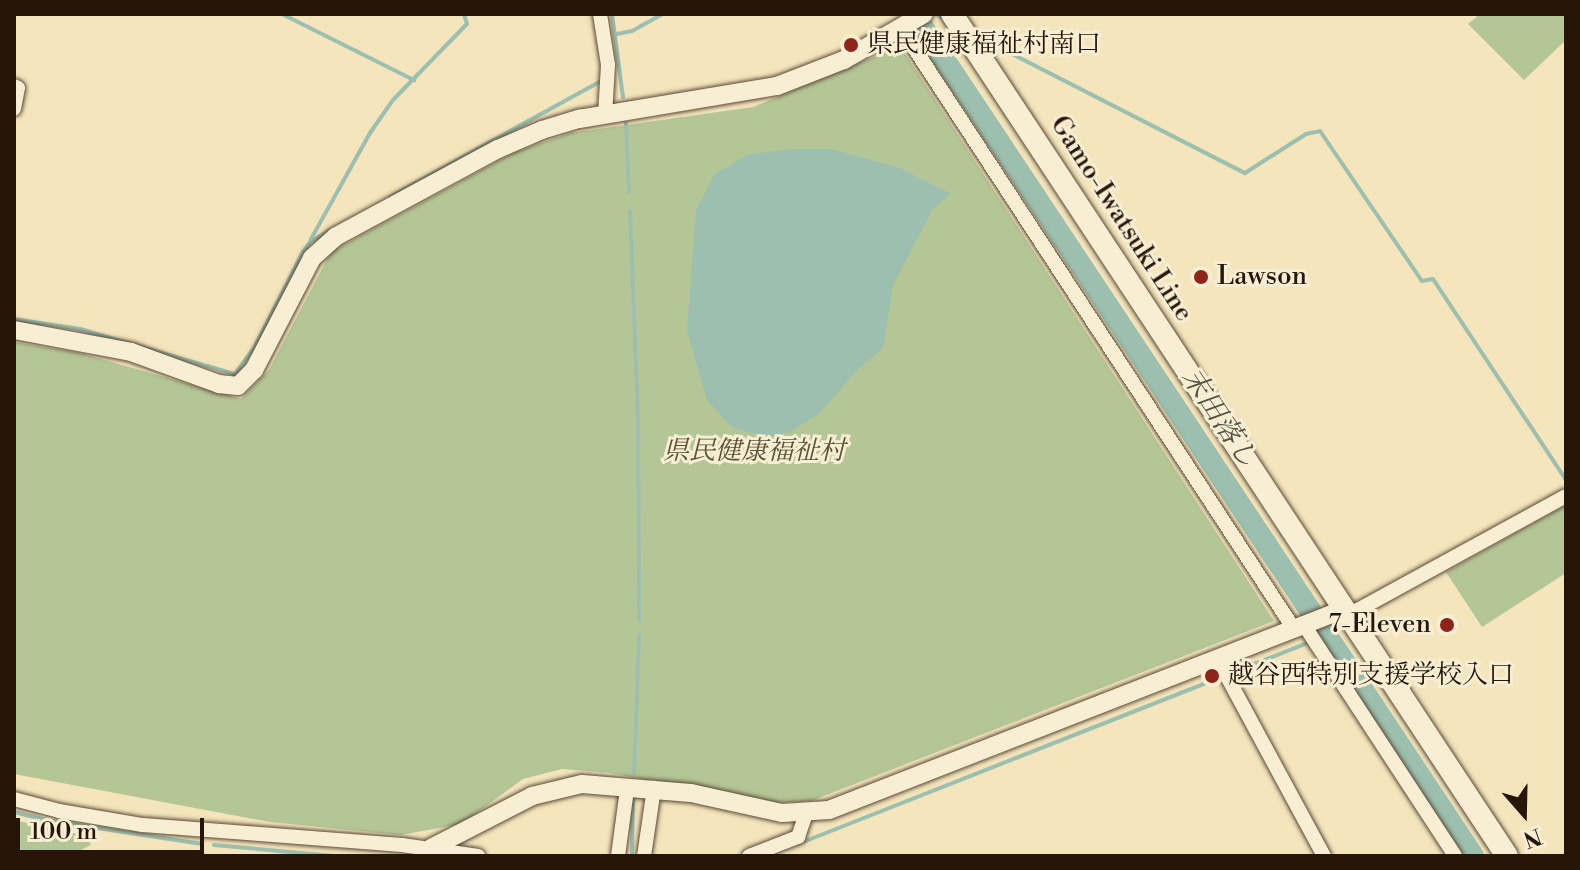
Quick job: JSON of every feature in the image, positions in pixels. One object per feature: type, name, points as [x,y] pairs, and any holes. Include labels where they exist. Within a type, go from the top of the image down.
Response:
[{"type":"main road","name":"Gamo-Iwatsuki Line","points":[[952,14],[1507,856]]},
{"type":"street","points":[[600,14],[608,65],[605,115]]},
{"type":"street","points":[[14,330],[131,352],[219,384],[238,386],[254,370],[312,258],[335,237],[521,138],[559,125],[605,115],[777,86],[844,60],[924,14]]},
{"type":"street","points":[[901,28],[1455,856]]},
{"type":"street","points":[[14,86],[18,88],[14,109]]},
{"type":"street","points":[[431,848],[532,796],[557,787],[582,784],[654,788],[806,814],[853,802],[1342,610],[1356,611],[1566,496]]},
{"type":"street","points":[[1218,660],[1324,856]]},
{"type":"street","points":[[644,856],[654,788]]},
{"type":"street","points":[[618,856],[626,797]]},
{"type":"street","points":[[14,799],[143,825],[431,848],[478,856]]},
{"type":"street","points":[[749,856],[798,837],[806,814]]},
{"type":"green space","points":[[1480,14],[1562,14],[1566,18],[1566,40],[1524,80],[1468,24]]},
{"type":"green space","name":"県民健康福祉村","points":[[900,46],[1274,621],[811,801],[771,803],[610,773],[562,769],[523,779],[461,824],[401,835],[270,822],[14,774],[14,342],[80,353],[241,399],[269,370],[331,252],[515,152],[570,133],[753,107]]},
{"type":"green space","points":[[1566,505],[1566,573],[1482,627],[1446,572]]},
{"type":"green space","points":[[14,820],[87,836],[91,845],[70,856],[14,856]]},
{"type":"shaded area","points":[[789,149],[832,149],[900,168],[951,194],[933,209],[893,285],[883,348],[859,368],[821,412],[792,431],[767,438],[732,427],[707,400],[687,330],[696,210],[714,175],[747,155]]},
{"type":"waterway","points":[[282,14],[414,80]]},
{"type":"waterway","points":[[311,239],[370,133],[393,100],[467,24],[464,14]]},
{"type":"waterway","points":[[612,14],[623,97]]},
{"type":"waterway","points":[[617,34],[632,31],[663,14]]},
{"type":"waterway","name":"末田落し","points":[[914,14],[1473,856]]},
{"type":"waterway","points":[[935,14],[945,19]]},
{"type":"waterway","points":[[977,36],[1245,173],[1306,134],[1320,131],[1422,281],[1433,279],[1566,480]]},
{"type":"waterway","points":[[390,197],[603,80]]},
{"type":"waterway","points":[[626,123],[629,192]]},
{"type":"waterway","points":[[630,211],[638,424],[639,619]]},
{"type":"waterway","points":[[14,319],[80,329],[235,374],[254,348],[303,252],[310,242],[330,230]]},
{"type":"waterway","points":[[634,773],[639,635]]},
{"type":"waterway","points":[[1319,639],[1329,636]]},
{"type":"waterway","points":[[798,844],[1310,642]]},
{"type":"waterway","points":[[632,856],[633,801]]},
{"type":"waterway","points":[[14,812],[45,820],[202,844]]},
{"type":"waterway","points":[[214,845],[335,856]]},
{"type":"place","name":"県民健康福祉村南口","points":[[851,45]]},
{"type":"place","name":"Lawson","points":[[1201,277]]},
{"type":"place","name":"7-Eleven","points":[[1447,625]]},
{"type":"place","name":"越谷西特別支援学校入口","points":[[1212,676]]}]
